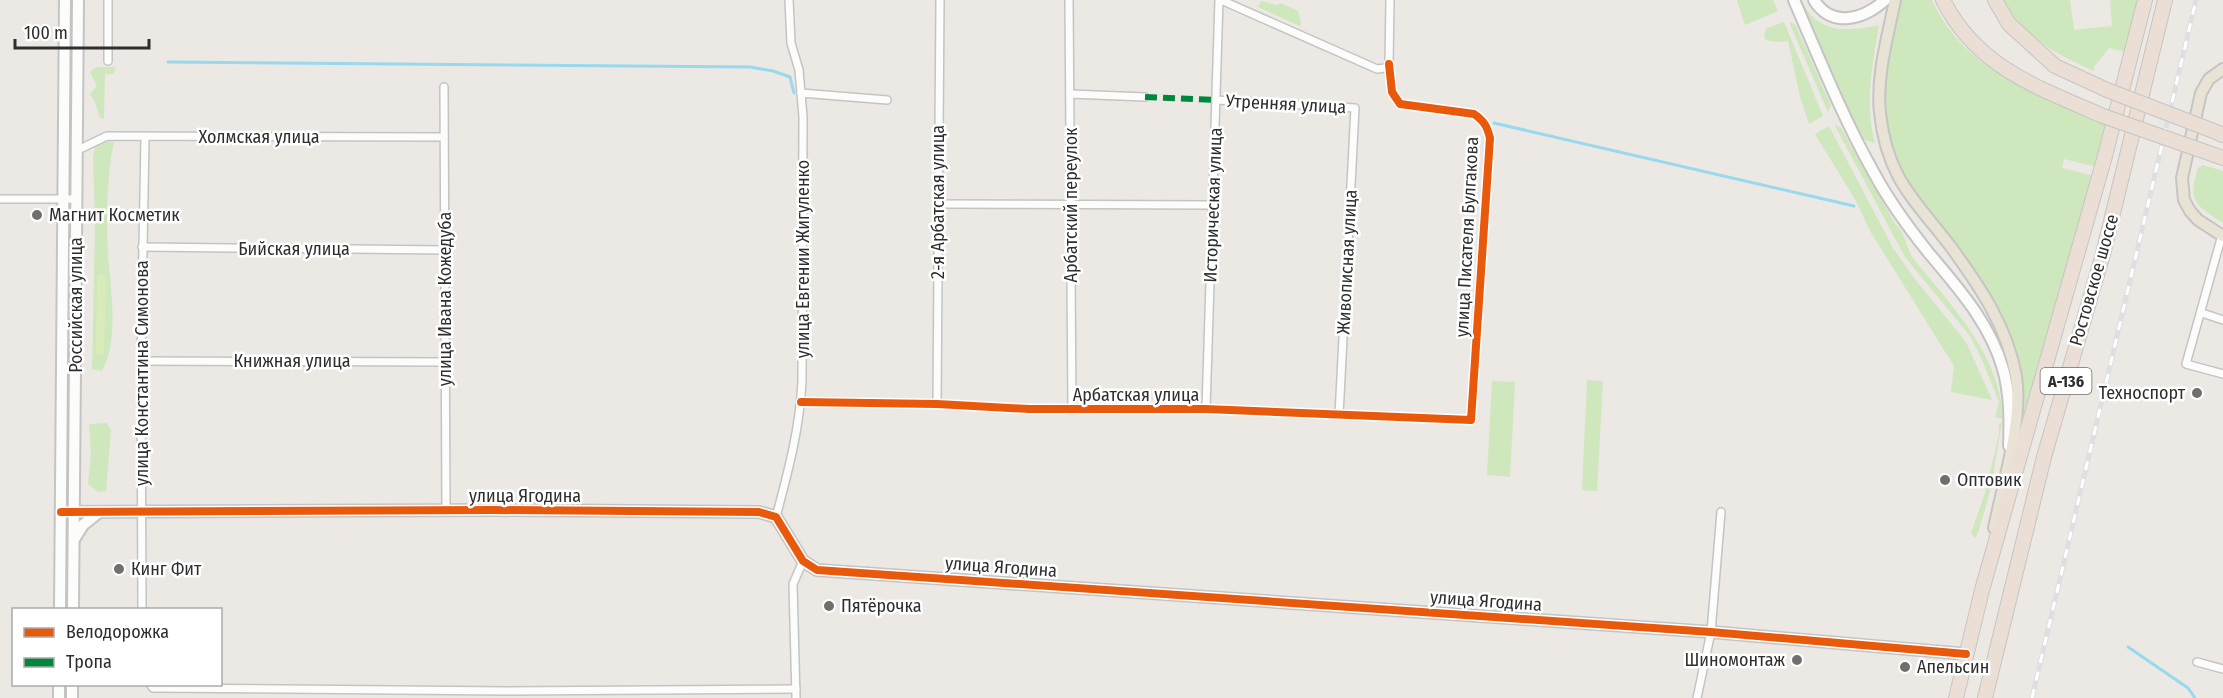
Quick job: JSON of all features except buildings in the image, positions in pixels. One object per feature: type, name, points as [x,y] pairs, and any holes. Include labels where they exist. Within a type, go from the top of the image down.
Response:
[{"type":"highway","points":[[1943,0],[1964,34],[1991,60],[2040,89],[2103,116],[2223,158]]},
{"type":"highway","points":[[1995,0],[2009,24],[2055,66],[2107,90],[2217,132]]},
{"type":"highway","name":"Ростовское шоссе","points":[[1956,698],[1982,590],[2099,177],[2145,0]]},
{"type":"highway","name":"Ростовское шоссе","points":[[1985,698],[2044,457],[2103,254],[2165,0]]},
{"type":"main road","name":"Ростовское шоссе","points":[[1894,0],[1880,91],[1880,111],[1887,148],[1900,181],[1911,199],[1949,245],[1982,291],[2002,328],[2013,363],[2017,387],[2015,425],[1982,590]]},
{"type":"main road","points":[[2223,69],[2209,79],[2201,93],[2182,178],[2184,200],[2190,211],[2198,220],[2223,236]]},
{"type":"street","name":"Российская улица","points":[[60,608],[65,0]]},
{"type":"street","name":"Российская улица","points":[[73,608],[78,0]]},
{"type":"street","points":[[108,0],[108,61]]},
{"type":"street","name":"улица Евгении Жигуленко","points":[[776,517],[793,451],[801,402],[803,117],[798,69],[791,43],[789,0]]},
{"type":"street","name":"2-я Арбатская улица","points":[[937,404],[940,0]]},
{"type":"street","name":"Арбатский переулок","points":[[1069,0],[1072,410]]},
{"type":"street","points":[[1220,0],[1377,69],[1387,66],[1390,0]]},
{"type":"street","name":"Историческая улица","points":[[1206,409],[1220,0]]},
{"type":"street","points":[[1794,0],[1838,101],[1874,174],[1905,222],[1967,298],[1988,330],[2003,368],[2008,391],[2008,458]]},
{"type":"street","points":[[1814,0],[1830,14],[1848,18],[1867,14],[1885,0]]},
{"type":"street","name":"улица Писателя Булгакова","points":[[1387,66],[1392,92],[1401,104],[1474,114],[1484,120],[1488,129],[1490,138],[1471,420]]},
{"type":"street","name":"улица Ивана Кожедуба","points":[[444,87],[446,510]]},
{"type":"street","points":[[801,93],[887,100]]},
{"type":"street","points":[[1070,94],[1145,97]]},
{"type":"street","name":"Утренняя улица","points":[[1216,100],[1355,108]]},
{"type":"street","name":"Живописная улица","points":[[1339,415],[1355,108]]},
{"type":"street","name":"Холмская улица","points":[[76,148],[89,145],[107,136],[444,137]]},
{"type":"street","name":"улица Константина Симонова","points":[[142,608],[141,361],[145,137]]},
{"type":"street","points":[[0,199],[77,199]]},
{"type":"street","points":[[939,204],[1213,205]]},
{"type":"street","points":[[2223,236],[2186,364],[2223,374]]},
{"type":"street","name":"Бийская улица","points":[[142,247],[445,250]]},
{"type":"street","points":[[2202,313],[2223,320]]},
{"type":"street","name":"Книжная улица","points":[[141,361],[444,362]]},
{"type":"street","name":"Арбатская улица","points":[[801,402],[937,404],[1072,410],[1206,409],[1471,420]]},
{"type":"street","points":[[74,539],[83,525],[98,512],[83,500],[75,486]]},
{"type":"street","name":"улица Ягодина","points":[[61,512],[446,510],[759,512],[776,517]]},
{"type":"street","points":[[1696,698],[1711,632],[1721,512]]},
{"type":"street","points":[[776,517],[803,561],[794,584],[796,698]]},
{"type":"street","name":"улица Ягодина","points":[[803,561],[816,570],[1711,632],[1966,654]]},
{"type":"street","points":[[2197,662],[2223,669]]},
{"type":"street","points":[[151,686],[507,694],[796,688]]},
{"type":"green space","points":[[1737,0],[1773,0],[1778,11],[1745,25]]},
{"type":"green space","points":[[1799,0],[1802,0],[1815,19],[1824,25],[1856,29],[1879,25],[1870,99],[1875,143],[1865,140],[1849,113]]},
{"type":"green space","points":[[1900,0],[1932,0],[1947,25],[1964,46],[1985,64],[2032,91],[2110,122],[2097,167],[2064,159],[2062,168],[2094,176],[2023,425],[2022,386],[2018,360],[2006,323],[1978,277],[1913,189],[1900,165],[1891,139],[1886,105],[1887,70]]},
{"type":"green space","points":[[2001,0],[2070,0],[2074,30],[2112,26],[2110,0],[2137,0],[2125,52],[2109,48],[2094,67],[2094,71],[2054,51],[2030,34],[2019,24]]},
{"type":"green space","points":[[1261,1],[1277,5],[1281,3],[1298,11],[1300,26],[1258,7]]},
{"type":"green space","points":[[1784,22],[1823,116],[1809,124],[1800,97],[1788,41],[1770,41],[1765,37],[1767,28]]},
{"type":"green space","points":[[1789,22],[1795,24],[1831,106],[1828,112]]},
{"type":"green space","points":[[96,67],[116,67],[113,74],[105,74],[104,119],[100,118],[90,94],[97,86],[90,72]]},
{"type":"green space","points":[[1834,124],[1841,128],[1901,231],[1912,257],[1957,312],[1983,352],[2000,395],[2003,419],[1995,417],[1999,402],[1970,336],[1905,257]]},
{"type":"green space","points":[[1829,126],[1893,248],[1914,278],[1966,342],[1992,400],[1951,392],[1954,366],[1870,231],[1856,201],[1815,134]]},
{"type":"green space","points":[[96,142],[114,142],[108,182],[107,212],[112,329],[108,358],[102,371],[92,369],[95,224],[93,157]]},
{"type":"green space","points":[[2203,165],[2223,171],[2223,223],[2200,207],[2194,196],[2193,188],[2198,168]]},
{"type":"green space","points":[[106,274],[104,356],[96,354],[97,275]]},
{"type":"green space","points":[[1587,380],[1603,381],[1597,491],[1582,490]]},
{"type":"green space","points":[[1492,381],[1515,382],[1510,477],[1487,475]]},
{"type":"green space","points":[[2002,422],[1991,488],[1975,538],[1971,533],[1985,493],[1999,435],[1999,424]]},
{"type":"green space","points":[[106,423],[111,430],[106,491],[98,492],[88,484],[91,453],[89,424]]},
{"type":"waterway","points":[[168,62],[750,67],[790,77],[794,93]]},
{"type":"waterway","points":[[1494,123],[1854,206]]},
{"type":"waterway","points":[[2128,647],[2188,688],[2195,698]]},
{"type":"railway","points":[[2032,698],[2196,0]]},
{"type":"marked path","points":[[1145,97],[1216,100]]},
{"type":"cycle path","points":[[801,402],[937,404],[1029,409],[1206,409],[1471,420],[1490,138],[1485,124],[1474,114],[1400,104],[1392,92],[1389,64]]},
{"type":"cycle path","points":[[61,512],[492,510],[759,512],[776,517],[803,561],[817,570],[1711,632],[1966,654]]},
{"type":"place","name":"Магнит Косметик","points":[[37,215]]},
{"type":"place","name":"Техноспорт","points":[[2197,393]]},
{"type":"place","name":"Оптовик","points":[[1945,480]]},
{"type":"place","name":"Кинг Фит","points":[[119,569]]},
{"type":"place","name":"Пятёрочка","points":[[829,606]]},
{"type":"place","name":"Шиномонтаж","points":[[1797,660]]},
{"type":"place","name":"Апельсин","points":[[1905,667]]}]
